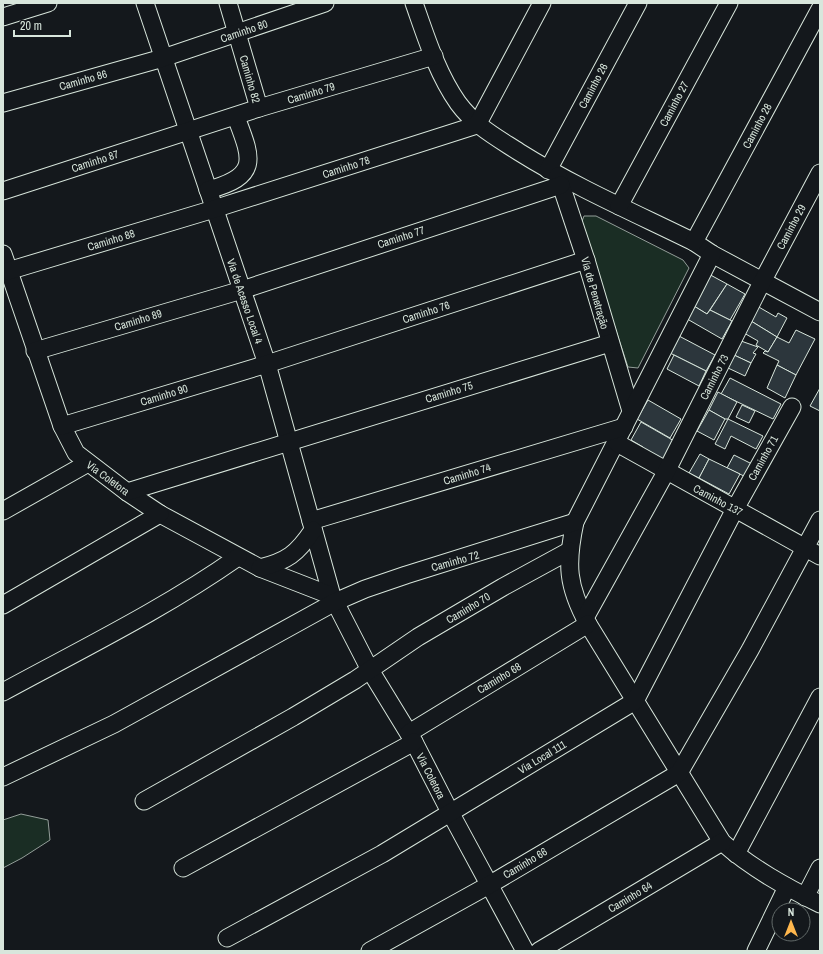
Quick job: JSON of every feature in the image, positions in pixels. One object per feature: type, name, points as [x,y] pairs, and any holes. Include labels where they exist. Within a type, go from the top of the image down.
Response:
[{"type":"street","points":[[3,17],[48,3]]},
{"type":"street","name":"Via de Acesso Local 4","points":[[146,3],[163,58],[267,364],[333,599]]},
{"type":"street","name":"Caminho 82","points":[[228,3],[258,108]]},
{"type":"street","name":"Caminho 80","points":[[163,58],[324,3]]},
{"type":"street","points":[[414,3],[434,56],[458,103],[477,125],[556,177],[694,242],[712,254],[762,282],[820,312]]},
{"type":"street","points":[[477,125],[542,3]]},
{"type":"street","name":"Caminho 26","points":[[556,177],[638,3]]},
{"type":"street","name":"Caminho 27","points":[[619,206],[729,3]]},
{"type":"street","name":"Caminho 28","points":[[694,242],[820,9]]},
{"type":"street","name":"Caminho 79","points":[[188,131],[236,117],[258,108],[434,56]]},
{"type":"street","name":"Caminho 86","points":[[3,102],[163,58]]},
{"type":"street","points":[[208,190],[234,180],[245,171],[249,158],[236,117]]},
{"type":"street","name":"Caminho 78","points":[[214,209],[477,125]]},
{"type":"street","name":"Caminho 87","points":[[3,191],[188,131]]},
{"type":"street","name":"Caminho 29","points":[[762,282],[820,173]]},
{"type":"street","name":"Via de Penetração","points":[[556,177],[586,260],[631,410]]},
{"type":"street","name":"Caminho 77","points":[[242,290],[556,177]]},
{"type":"street","name":"Caminho 88","points":[[8,271],[214,209]]},
{"type":"street","name":"Via Coletora","points":[[3,254],[35,351],[62,426],[68,441],[76,453],[127,492],[160,514],[260,568],[333,599],[370,670],[412,737],[450,812],[525,951]]},
{"type":"street","points":[[712,254],[631,410],[617,444],[575,522],[569,551],[571,581],[574,597],[586,621],[722,842],[736,854],[787,887],[820,904]]},
{"type":"street","name":"Caminho 76","points":[[267,364],[586,260]]},
{"type":"street","name":"Caminho 73","points":[[586,621],[666,472],[762,282]]},
{"type":"street","name":"Caminho 89","points":[[35,351],[242,290]]},
{"type":"street","name":"Caminho 75","points":[[127,492],[610,342]]},
{"type":"street","name":"Caminho 90","points":[[62,426],[267,364]]},
{"type":"street","name":"Caminho 71","points":[[635,702],[735,509],[792,407]]},
{"type":"street","name":"Caminho 74","points":[[312,526],[624,427]]},
{"type":"street","name":"Caminho 137","points":[[617,444],[813,552]]},
{"type":"street","points":[[3,511],[88,463]]},
{"type":"street","points":[[3,605],[160,514]]},
{"type":"street","points":[[679,773],[750,650],[813,552],[820,520]]},
{"type":"street","name":"Caminho 72","points":[[3,777],[114,724],[333,599],[575,522]]},
{"type":"street","points":[[260,568],[292,556],[301,547],[312,526]]},
{"type":"street","name":"Caminho 70","points":[[144,801],[286,721],[502,587],[569,551]]},
{"type":"street","points":[[3,692],[101,639],[214,574],[238,557]]},
{"type":"street","name":"Caminho 68","points":[[183,868],[412,737],[586,621]]},
{"type":"street","points":[[736,854],[820,697]]},
{"type":"street","name":"Via Local 111","points":[[227,938],[382,854],[635,702]]},
{"type":"street","name":"Caminho 66","points":[[370,951],[489,885],[679,773]]},
{"type":"street","name":"Caminho 64","points":[[539,951],[722,842]]},
{"type":"street","points":[[805,897],[820,868]]},
{"type":"street","points":[[756,951],[787,887]]},
{"type":"green space","points":[[584,216],[596,216],[683,260],[689,268],[638,368],[628,367],[581,224]]},
{"type":"green space","points":[[21,814],[48,820],[50,840],[3,868],[3,820]]},
{"type":"building","points":[[705,272],[727,284],[707,314],[689,303]]},
{"type":"building","points":[[727,284],[745,294],[730,320],[710,310]]},
{"type":"building","points":[[689,303],[707,314],[710,310],[732,321],[722,339],[682,316]]},
{"type":"building","points":[[757,306],[776,317],[778,313],[787,318],[777,337],[751,321]]},
{"type":"building","points":[[751,321],[777,337],[768,352],[756,345],[758,341],[744,333]]},
{"type":"building","points":[[796,330],[815,339],[796,375],[777,365],[779,361],[763,353],[765,351],[768,352],[777,337],[789,343]]},
{"type":"building","points":[[679,336],[715,355],[706,371],[670,353]]},
{"type":"building","points":[[741,341],[758,347],[753,353],[756,354],[751,363],[734,355]]},
{"type":"building","points":[[674,355],[706,371],[699,386],[667,369]]},
{"type":"building","points":[[734,355],[751,363],[745,376],[728,368]]},
{"type":"building","points":[[777,365],[796,375],[785,398],[767,388]]},
{"type":"building","points":[[730,378],[781,404],[773,419],[721,394]]},
{"type":"building","points":[[820,388],[820,411],[810,406]]},
{"type":"building","points":[[718,392],[737,402],[728,419],[725,419],[709,410]]},
{"type":"building","points":[[648,400],[681,419],[670,438],[637,419]]},
{"type":"building","points":[[742,405],[755,411],[749,423],[736,417]]},
{"type":"building","points":[[709,410],[725,419],[714,440],[697,431]]},
{"type":"building","points":[[728,419],[763,436],[756,449],[731,436],[725,449],[715,444]]},
{"type":"building","points":[[641,422],[676,442],[666,461],[640,451],[643,447],[631,440]]},
{"type":"building","points":[[700,454],[709,459],[699,478],[689,473]]},
{"type":"building","points":[[734,455],[752,464],[746,477],[727,468]]},
{"type":"building","points":[[709,459],[740,474],[729,494],[699,478]]}]
